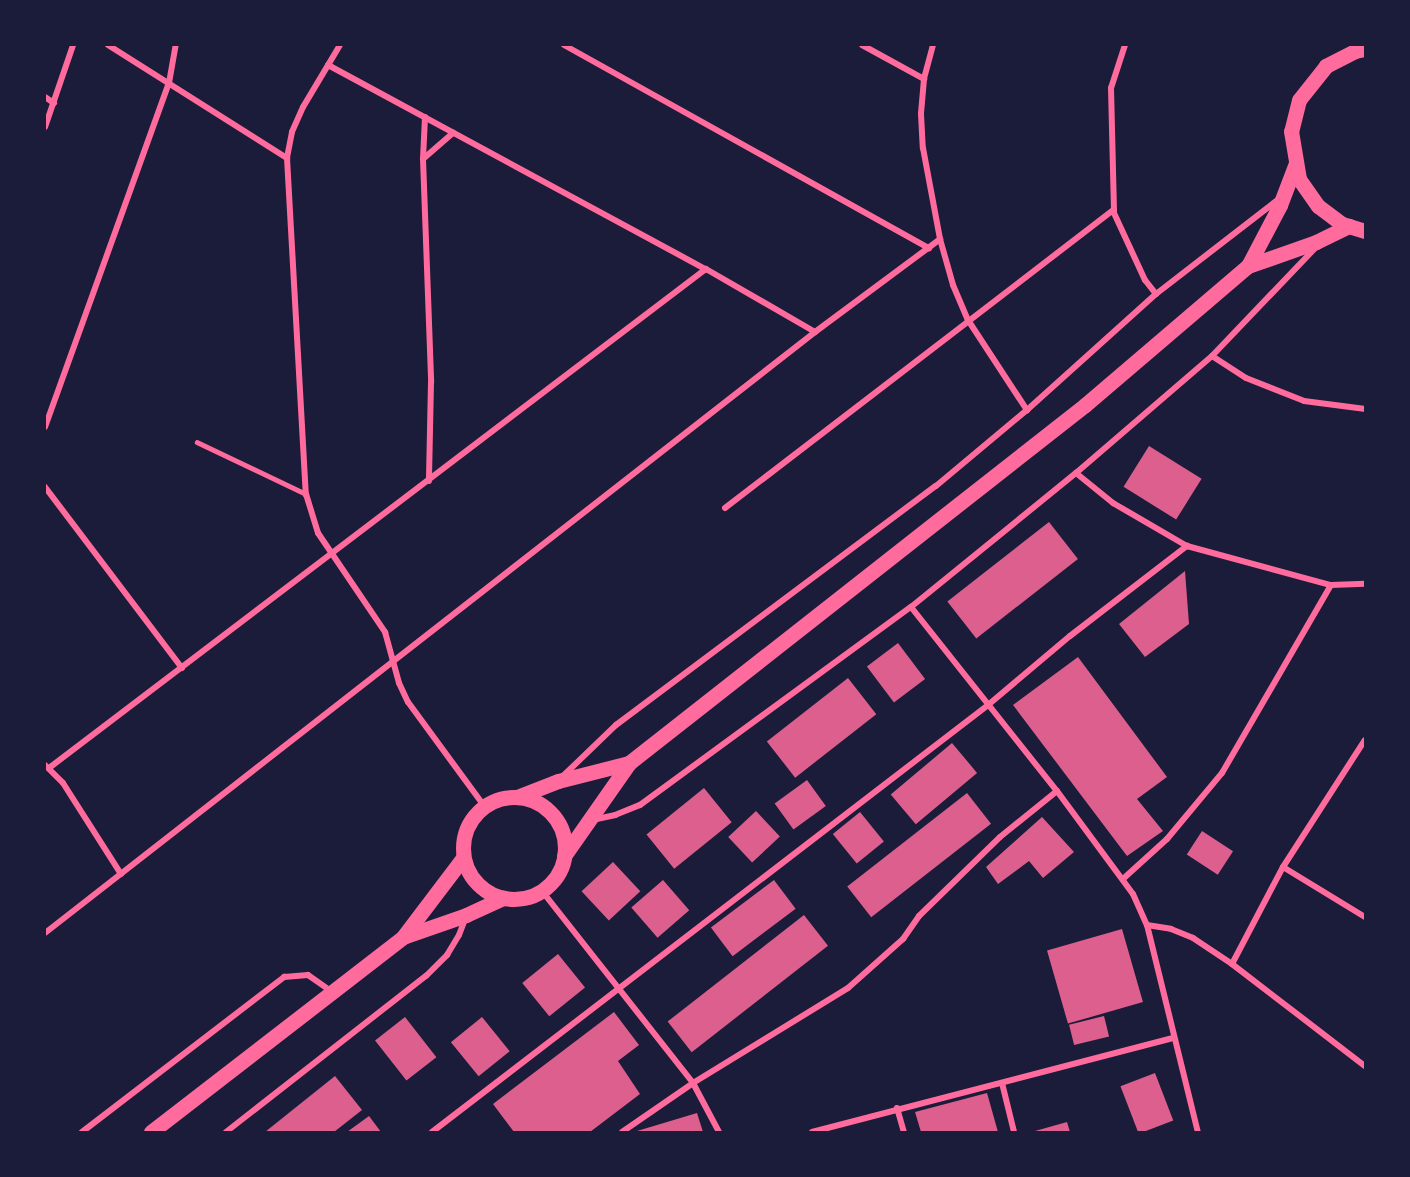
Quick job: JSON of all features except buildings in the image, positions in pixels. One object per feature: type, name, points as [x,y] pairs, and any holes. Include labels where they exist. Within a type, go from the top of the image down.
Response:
[{"type":"main road","points":[[1365,49],[1355,51],[1326,66],[1299,100],[1291,132],[1299,179],[1318,206],[1349,226],[1365,231]]},
{"type":"main road","points":[[1248,266],[1284,195],[1296,163]]},
{"type":"main road","points":[[629,763],[558,781],[517,797],[494,801],[484,806],[466,829],[463,858],[468,872],[477,884],[489,893],[503,898],[523,898],[542,891],[557,876],[564,856],[591,821],[629,763],[1085,405],[1248,266],[1349,226]]},
{"type":"main road","points":[[517,797],[534,801],[548,810],[558,823],[564,840],[564,856]]},
{"type":"main road","points":[[151,1132],[404,937],[463,858]]},
{"type":"main road","points":[[404,937],[466,915],[503,898]]},
{"type":"street","points":[[45,127],[73,45]]},
{"type":"street","points":[[108,45],[286,158]]},
{"type":"street","points":[[45,427],[168,83],[176,45]]},
{"type":"street","points":[[340,45],[303,107],[292,132],[286,158],[306,494],[318,532],[331,555],[379,621],[390,643],[394,664],[408,702],[484,806]]},
{"type":"street","points":[[564,45],[929,248]]},
{"type":"street","points":[[862,45],[924,79]]},
{"type":"street","points":[[933,45],[924,79],[921,114],[922,148],[940,239],[953,285],[968,320],[1027,410]]},
{"type":"street","points":[[1125,45],[1111,88],[1114,210],[1145,280],[1156,294]]},
{"type":"street","points":[[328,65],[706,269],[815,332]]},
{"type":"street","points":[[45,97],[54,103]]},
{"type":"street","points":[[425,117],[423,159],[431,382],[429,481]]},
{"type":"street","points":[[423,159],[453,133]]},
{"type":"street","points":[[558,781],[616,725],[936,486],[1027,410],[1156,294],[1284,195]]},
{"type":"street","points":[[724,508],[1114,210]]},
{"type":"street","points":[[591,821],[640,805],[911,607],[1076,473],[1212,356],[1326,237]]},
{"type":"street","points":[[45,933],[394,664],[815,332],[940,239]]},
{"type":"street","points":[[121,874],[63,783],[47,766],[182,668],[706,269]]},
{"type":"street","points":[[1212,356],[1246,378],[1304,401],[1365,409]]},
{"type":"street","points":[[1076,473],[1113,503],[1187,546],[1331,585],[1365,584]]},
{"type":"street","points":[[45,487],[182,668]]},
{"type":"street","points":[[435,1131],[620,990],[740,893],[988,705],[1070,636],[1187,546]]},
{"type":"street","points":[[1124,878],[1167,838],[1222,773],[1331,585]]},
{"type":"street","points":[[911,607],[1124,878],[1141,909],[1198,1132]]},
{"type":"street","points":[[1232,964],[1283,867],[1365,740]]},
{"type":"street","points":[[622,1132],[693,1083],[848,988],[903,939],[919,916],[1000,837],[1057,791]]},
{"type":"street","points":[[1283,867],[1365,917]]},
{"type":"street","points":[[542,891],[693,1083],[719,1132]]},
{"type":"street","points":[[226,1132],[426,976],[447,955],[459,935],[466,915]]},
{"type":"street","points":[[1146,925],[1172,928],[1193,938],[1232,964],[1365,1066]]},
{"type":"street","points":[[82,1132],[284,977],[296,974],[308,975],[333,992]]},
{"type":"street","points":[[812,1132],[897,1108],[1173,1038]]},
{"type":"street","points":[[1002,1083],[1014,1132]]},
{"type":"street","points":[[897,1108],[904,1132]]},
{"type":"lane","points":[[197,442],[306,494]]}]
